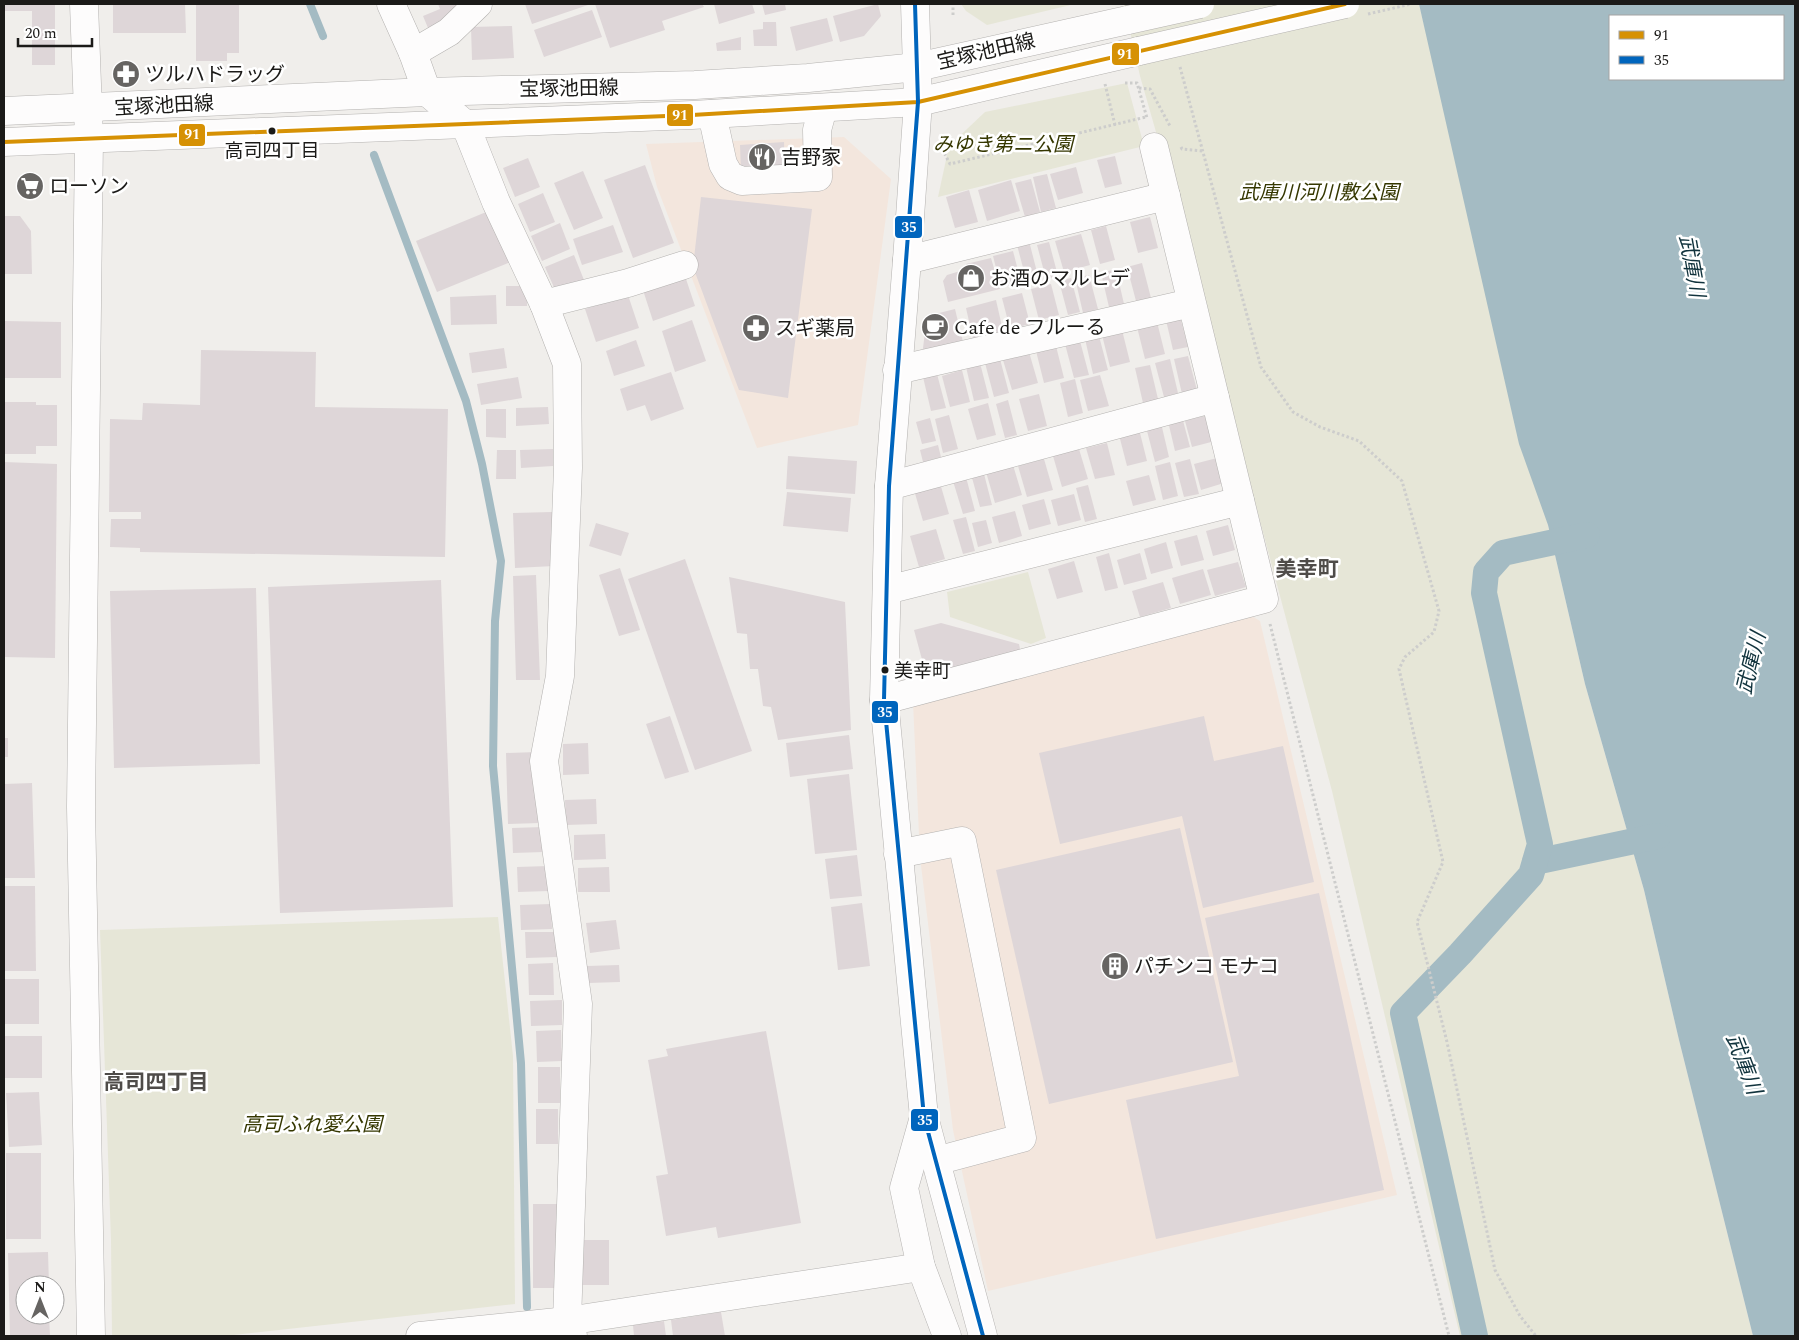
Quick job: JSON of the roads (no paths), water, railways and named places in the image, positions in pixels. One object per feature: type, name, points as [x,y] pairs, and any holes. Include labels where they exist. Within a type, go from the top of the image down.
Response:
[{"type":"street","points":[[84,4],[89,138],[81,807],[91,1336]]},
{"type":"street","points":[[391,4],[413,52],[427,92],[465,124],[496,202],[544,304],[567,364],[568,468],[560,676],[544,761],[578,1004],[570,1329]]},
{"type":"street","points":[[413,52],[449,32],[478,4]]},
{"type":"street","points":[[915,4],[918,102],[908,260],[897,370],[889,486],[884,700],[924,1117],[983,1336]]},
{"type":"street","name":"宝塚池田線","points":[[4,112],[427,92],[695,85],[808,78],[917,67],[1200,4]]},
{"type":"street","points":[[4,142],[712,114],[918,102],[1345,4]]},
{"type":"street","points":[[712,114],[724,164],[730,176],[742,181],[794,179],[818,177],[817,130],[823,108]]},
{"type":"street","points":[[884,700],[1264,599],[1166,196],[1168,140]]},
{"type":"street","points":[[908,260],[1166,196]]},
{"type":"street","points":[[544,304],[628,283],[684,264]]},
{"type":"street","points":[[897,370],[1192,303]]},
{"type":"street","points":[[889,486],[1215,398]]},
{"type":"street","points":[[887,590],[1240,501]]},
{"type":"street","points":[[898,854],[962,841],[1022,1138],[936,1161]]},
{"type":"street","points":[[924,1117],[904,1188],[921,1267],[947,1336]]},
{"type":"street","points":[[420,1336],[570,1329],[921,1267]]},
{"type":"water","name":"武庫川","points":[[1419,4],[1795,4],[1795,1336],[1753,1336],[1679,1040],[1644,890],[1585,684],[1548,525],[1519,444]]},
{"type":"waterway","points":[[310,4],[323,36]]},
{"type":"waterway","points":[[374,155],[466,401],[482,464],[501,561],[495,621],[493,766],[521,1063],[527,1307]]},
{"type":"waterway","points":[[1475,1336],[1403,1013],[1460,954],[1531,875],[1540,844],[1484,593],[1486,572],[1503,553],[1587,535]]},
{"type":"waterway","points":[[1535,862],[1658,836]]},
{"type":"place","name":"ツルハドラッグ","points":[[126,74]]},
{"type":"place","name":"高司四丁目","points":[[272,131]]},
{"type":"place","name":"吉野家","points":[[762,157]]},
{"type":"place","name":"ローソン","points":[[30,186]]},
{"type":"place","name":"お酒のマルヒデ","points":[[971,278]]},
{"type":"place","name":"Cafe de フルーる","points":[[935,327]]},
{"type":"place","name":"スギ薬局","points":[[756,328]]},
{"type":"place","name":"美幸町","points":[[885,670]]},
{"type":"place","name":"パチンコ モナコ","points":[[1115,966]]},
{"type":"district","name":"美幸町","points":[[1307,569]]},
{"type":"district","name":"高司四丁目","points":[[156,1082]]},
{"type":"park label","name":"みゆき第ニ公園","points":[[1003,144]]},
{"type":"park label","name":"武庫川河川敷公園","points":[[1319,192]]},
{"type":"park label","name":"高司ふれ愛公園","points":[[312,1124]]}]
